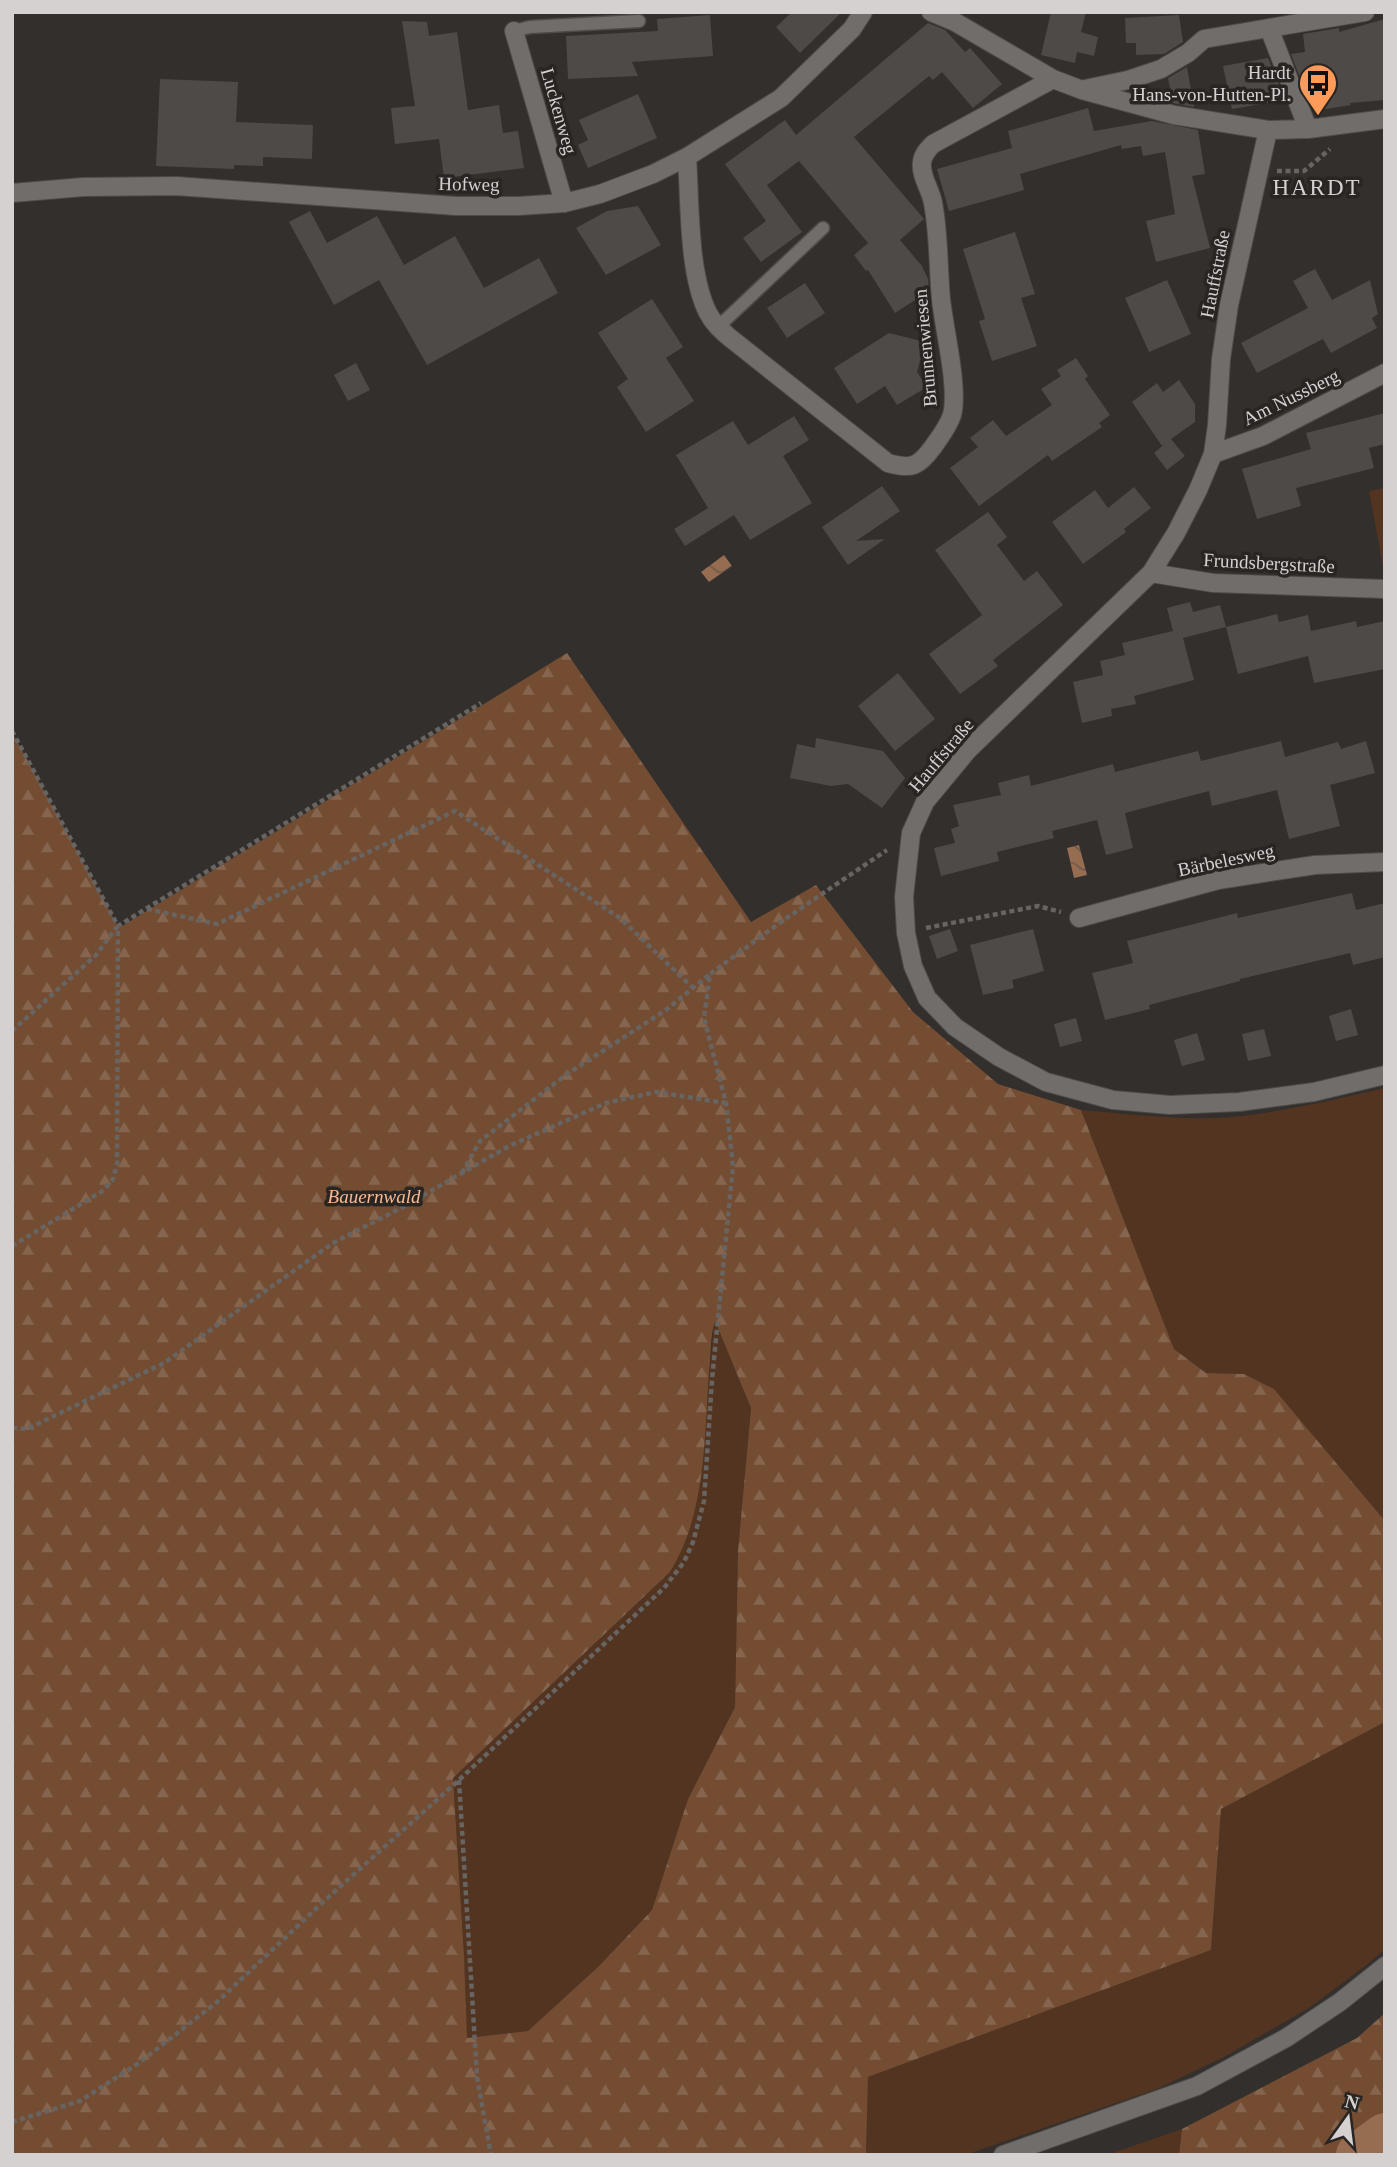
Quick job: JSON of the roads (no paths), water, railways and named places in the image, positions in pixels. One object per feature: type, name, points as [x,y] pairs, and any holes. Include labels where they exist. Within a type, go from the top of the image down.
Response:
[{"type":"street","name":"Hofweg","points":[[12,193],[83,187],[176,186],[456,206],[564,203],[600,194],[653,174],[687,157],[781,98],[852,29],[863,12]]},
{"type":"street","points":[[931,12],[956,22],[1053,79],[1082,90],[1174,115],[1268,130],[1308,129],[1385,120]]},
{"type":"street","points":[[1082,90],[1128,80],[1161,69],[1204,40],[1365,12]]},
{"type":"street","points":[[1269,28],[1308,129]]},
{"type":"street","name":"Luckenweg","points":[[514,31],[564,203]]},
{"type":"street","name":"Brunnenwiesen","points":[[687,157],[695,269],[700,295],[709,315],[718,327],[888,463],[900,467],[913,466],[923,461],[946,430],[954,396],[941,300],[936,218],[933,200],[922,170],[925,152],[933,144],[1053,79]]},
{"type":"street","name":"Hauffstraße","points":[[1268,130],[1228,305],[1213,454],[1176,533],[1151,573],[968,750],[925,802],[911,833],[904,897],[906,933],[913,966],[927,998],[955,1027],[999,1058],[1046,1082],[1113,1100],[1170,1105],[1239,1102],[1314,1093],[1385,1075]]},
{"type":"street","name":"Am Nussberg","points":[[1213,454],[1263,436],[1385,373]]},
{"type":"street","name":"Frundsbergstraße","points":[[1151,573],[1213,583],[1385,589]]},
{"type":"street","name":"Bärbelesweg","points":[[1079,918],[1218,880],[1315,865],[1385,862]]},
{"type":"street","points":[[1003,2155],[1197,2086],[1286,2038],[1340,2002],[1385,1966]]},
{"type":"lane","points":[[514,31],[530,27],[639,21]]},
{"type":"lane","points":[[718,327],[823,228]]},
{"type":"water","points":[[724,555],[732,566],[709,582],[701,572]]},
{"type":"water","points":[[1079,845],[1087,875],[1074,878],[1067,848]]},
{"type":"waterway","points":[[1359,2155],[1385,2136]]},
{"type":"place","name":"Hardt Hans-von-Hutten-Pl.","points":[[1318,117]]},
{"type":"district","name":"HARDT","points":[[1317,187]]},
{"type":"park label","name":"Bauernwald","points":[[374,1196]]}]
